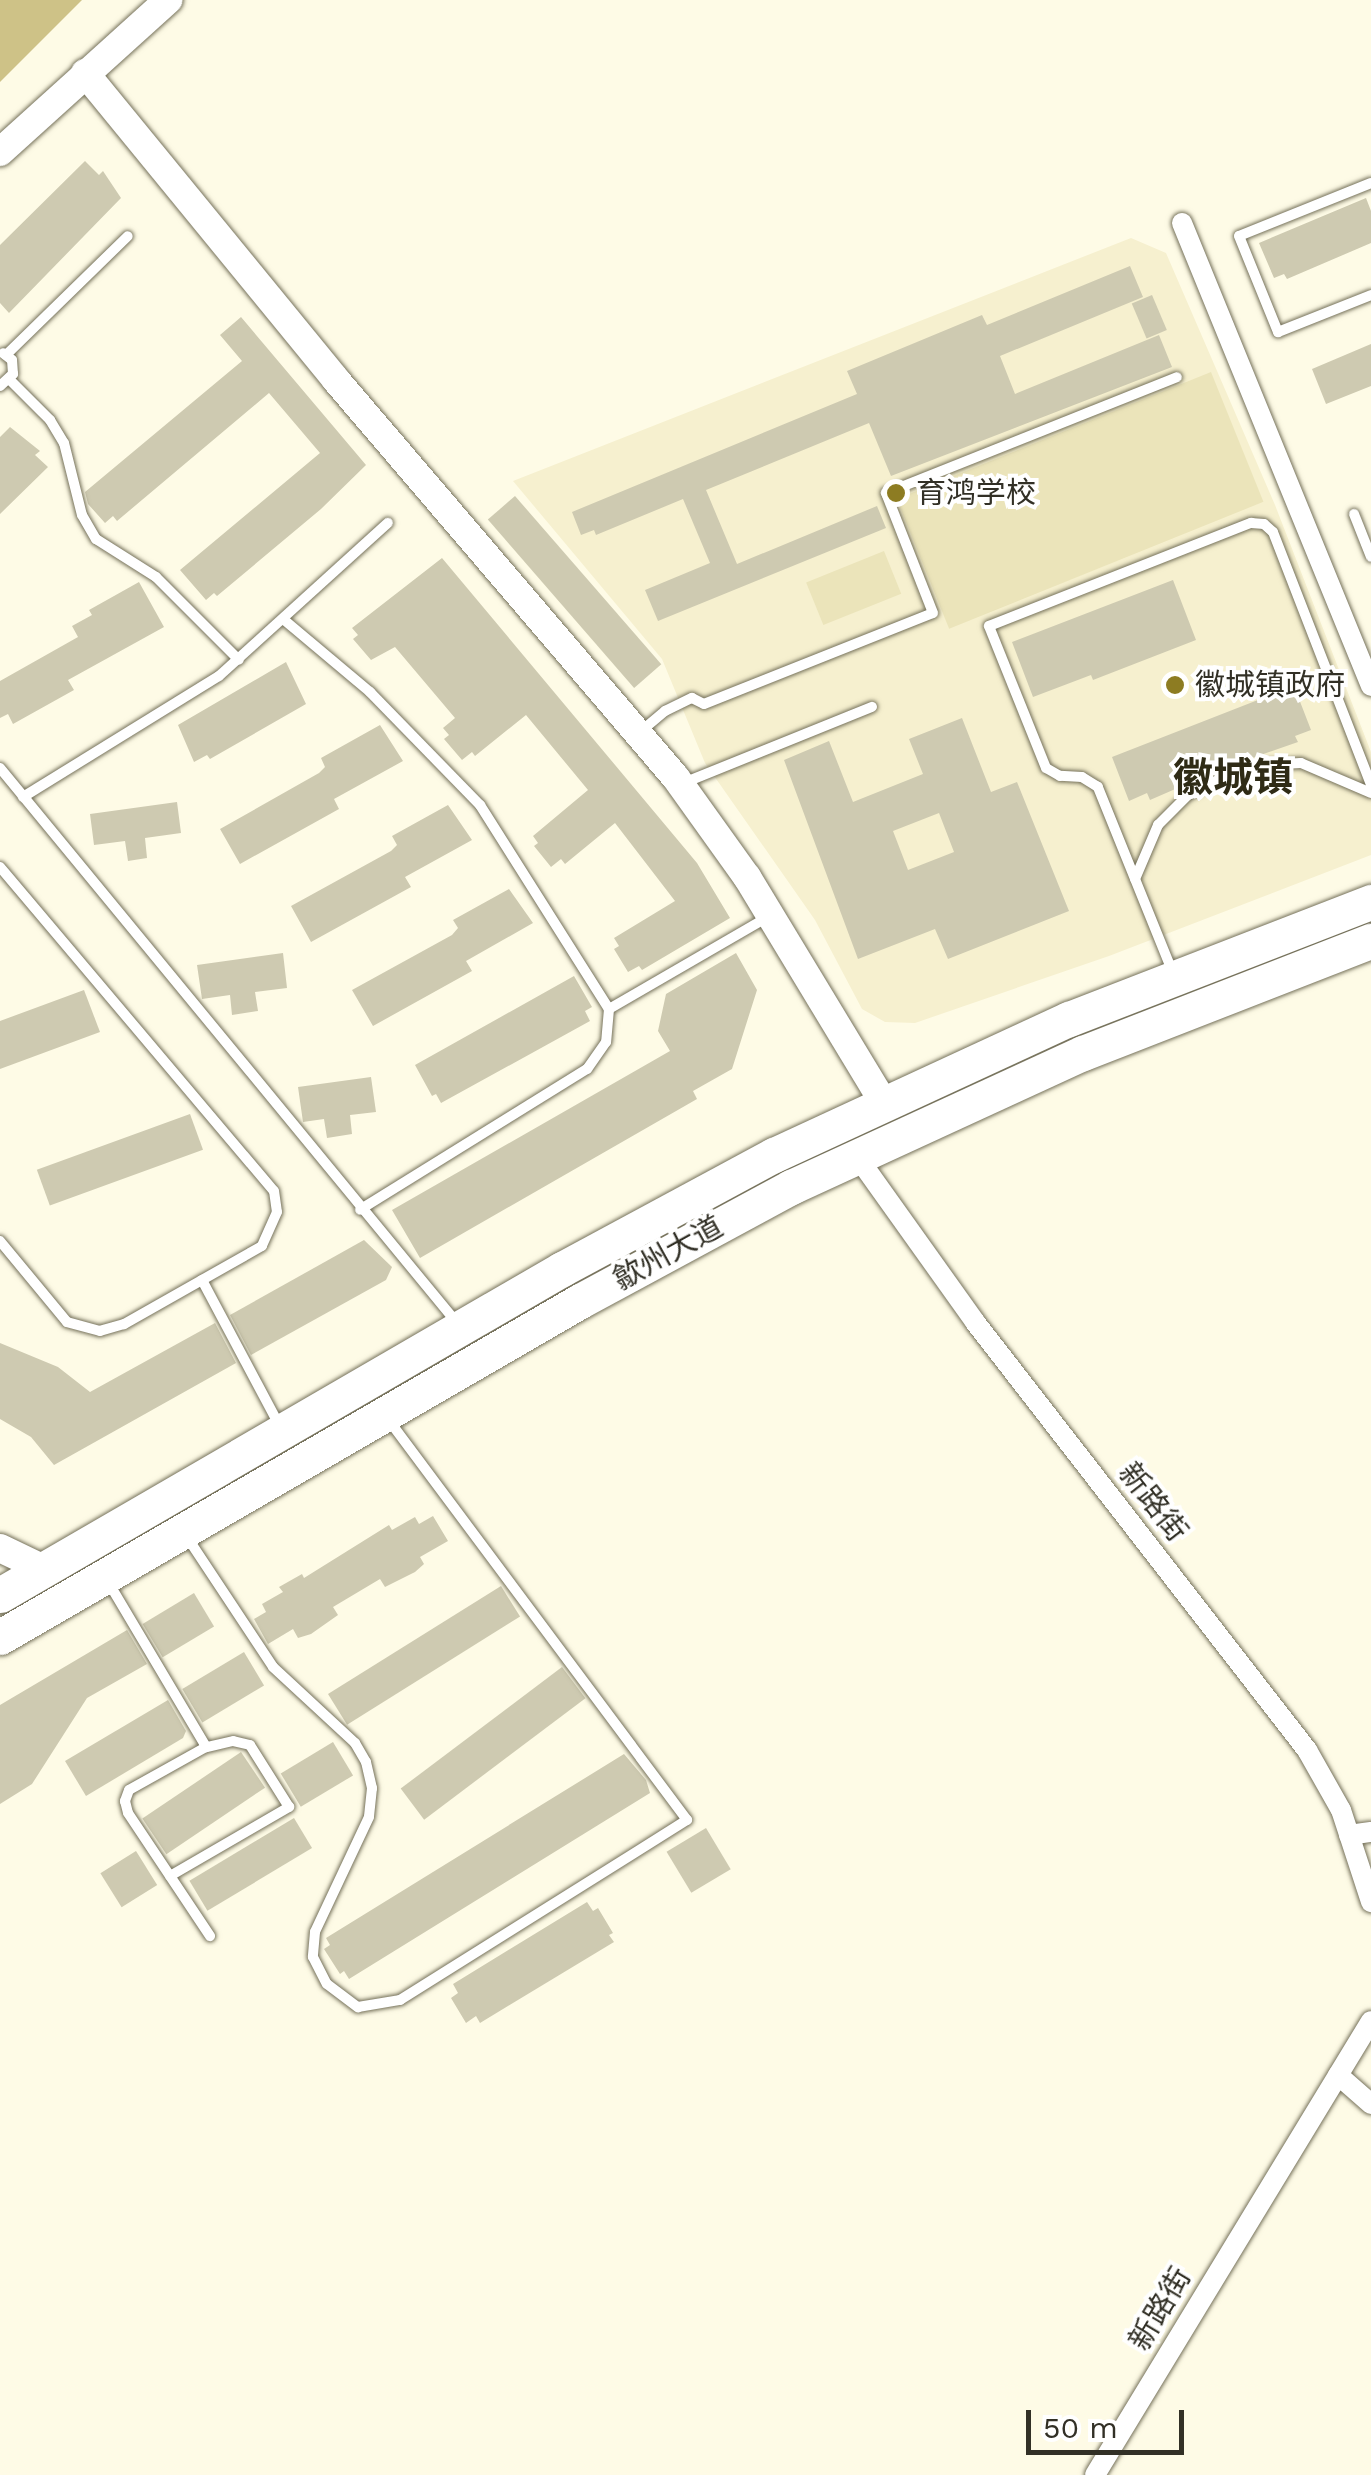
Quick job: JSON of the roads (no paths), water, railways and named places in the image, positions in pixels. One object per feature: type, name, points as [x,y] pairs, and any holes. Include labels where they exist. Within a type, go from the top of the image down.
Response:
[{"type":"highway","name":"歙州大道","points":[[0,1595],[667,1210],[882,1102],[1174,977],[1371,902]]},
{"type":"highway","name":"歙州大道","points":[[0,1637],[685,1242],[856,1155],[1083,1053],[1371,941]]},
{"type":"street","points":[[0,152],[168,0]]},
{"type":"street","points":[[84,73],[349,395],[680,784],[771,915],[882,1102]]},
{"type":"street","points":[[1182,223],[1371,686]]},
{"type":"street","name":"新路街","points":[[856,1155],[975,1322],[1307,1750],[1340,1810],[1371,1902]]},
{"type":"street","points":[[0,1548],[44,1569]]},
{"type":"street","points":[[1348,1835],[1371,1832]]},
{"type":"street","name":"新路街","points":[[1095,2475],[1371,2021]]},
{"type":"street","points":[[1338,2075],[1371,2104]]},
{"type":"lane","points":[[1371,184],[1239,236],[1278,332],[1371,295]]},
{"type":"lane","points":[[128,236],[3,354],[14,366],[5,383],[50,420],[64,443],[82,516],[96,538],[156,576],[239,660]]},
{"type":"lane","points":[[638,734],[665,711],[692,698],[704,704],[933,613],[886,492],[1177,377]]},
{"type":"lane","points":[[1354,514],[1371,557]]},
{"type":"lane","points":[[24,797],[169,711],[239,660],[388,522]]},
{"type":"lane","points":[[1174,977],[1098,787],[1082,777],[1060,776],[1046,768],[989,626],[1251,523],[1264,524],[1274,532],[1371,784]]},
{"type":"lane","points":[[283,619],[370,692],[480,805],[609,1010],[606,1042],[586,1069],[360,1210]]},
{"type":"lane","points":[[680,784],[872,707]]},
{"type":"lane","points":[[1135,880],[1158,826],[1188,795],[1228,775],[1262,765],[1300,762],[1371,792]]},
{"type":"lane","points":[[0,768],[461,1328]]},
{"type":"lane","points":[[0,867],[274,1192],[278,1212],[268,1239],[202,1280],[124,1324],[87,1330],[67,1322],[0,1240]]},
{"type":"lane","points":[[609,1010],[771,915]]},
{"type":"lane","points":[[202,1280],[282,1431]]},
{"type":"lane","points":[[183,1531],[264,1656],[354,1743],[366,1762],[372,1788],[369,1817],[315,1932],[314,1957],[327,1984],[358,2007],[400,2000],[687,1820],[385,1414]]},
{"type":"lane","points":[[105,1576],[206,1747]]},
{"type":"lane","points":[[170,1876],[289,1808],[250,1745],[233,1741],[206,1747],[126,1795],[128,1813],[170,1876],[210,1936]]},
{"type":"place","name":"育鸿学校","points":[[896,493]]},
{"type":"place","name":"徽城镇政府","points":[[1175,685]]},
{"type":"district","name":"徽城镇","points":[[1233,778]]}]
